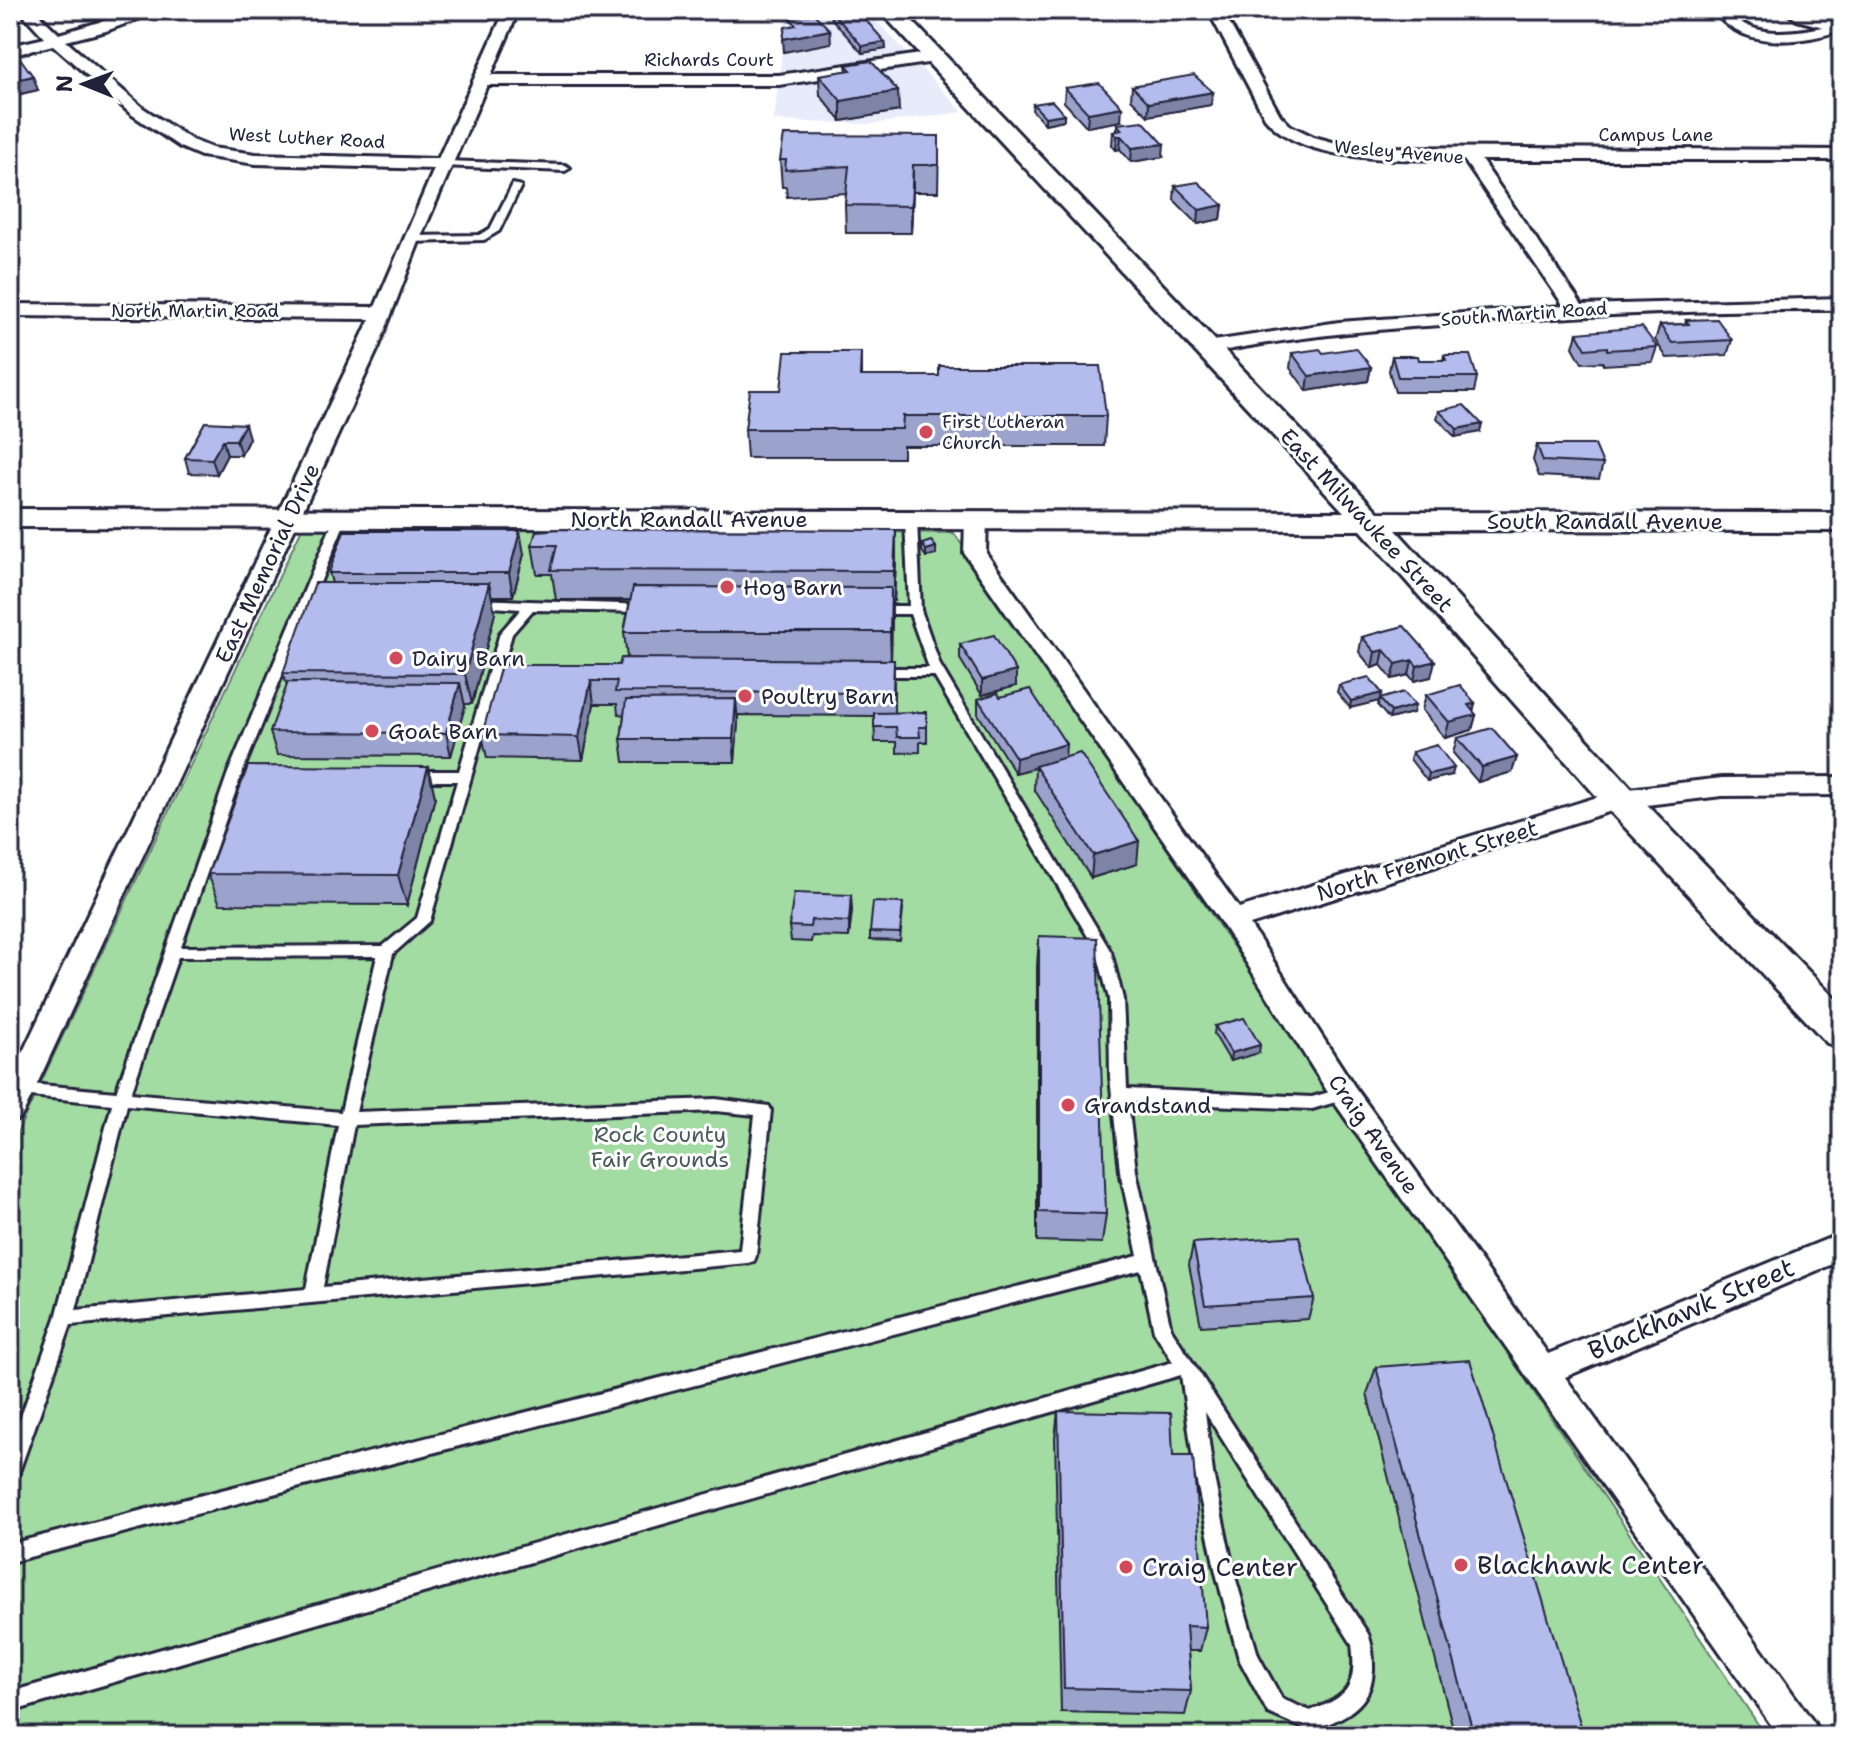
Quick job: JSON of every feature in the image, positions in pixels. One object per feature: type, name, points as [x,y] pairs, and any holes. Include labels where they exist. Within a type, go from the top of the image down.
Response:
[{"type":"main road","name":"East Milwaukee Street","points":[[906,12],[934,57],[1368,519],[1620,799],[1842,1032]]},
{"type":"main road","name":"North Randall Avenue","points":[[10,518],[1368,519]]},
{"type":"main road","name":"South Randall Avenue","points":[[1368,519],[1842,522]]},
{"type":"street","name":"West Luther Road","points":[[26,10],[56,41],[165,131],[177,140],[208,152],[257,159],[445,164]]},
{"type":"street","points":[[10,51],[56,41],[155,10]]},
{"type":"street","name":"East Memorial Drive","points":[[13,1102],[369,346],[411,239],[512,10]]},
{"type":"street","name":"Wesley Avenue","points":[[1215,10],[1273,118],[1285,129],[1338,149],[1469,155],[1576,310]]},
{"type":"street","points":[[1720,10],[1729,22],[1772,36],[1812,34],[1841,26]]},
{"type":"street","points":[[1790,10],[1802,17],[1841,26]]},
{"type":"street","name":"Richards Court","points":[[482,80],[779,80],[934,57]]},
{"type":"street","name":"Campus Lane","points":[[1469,155],[1842,155]]},
{"type":"street","name":"South Martin Road","points":[[1207,348],[1256,337],[1365,325],[1576,310],[1725,303],[1842,304]]},
{"type":"street","name":"North Martin Road","points":[[10,310],[381,313]]},
{"type":"street","name":"Craig Avenue","points":[[976,520],[975,553],[1233,920],[1344,1094],[1801,1736]]},
{"type":"street","name":"North Fremont Street","points":[[1233,920],[1620,799],[1722,787],[1842,786]]},
{"type":"street","name":"Blackhawk Street","points":[[1541,1372],[1842,1246]]},
{"type":"lane","points":[[906,12],[1157,10]]},
{"type":"lane","points":[[445,164],[565,168]]},
{"type":"lane","points":[[411,239],[481,238],[494,231],[516,186]]},
{"type":"lane","points":[[10,1472],[65,1318],[121,1098],[235,773],[315,600],[341,517]]},
{"type":"lane","points":[[911,520],[915,610],[938,672],[1104,952],[1116,999],[1120,1095],[1128,1171],[1163,1331],[1188,1370],[1361,1641],[1365,1662],[1362,1690],[1340,1712],[1310,1721],[1275,1706],[1249,1659],[1225,1573],[1204,1473],[1188,1370]]},
{"type":"lane","points":[[458,602],[653,608]]},
{"type":"lane","points":[[313,1296],[347,1119],[386,951],[423,921],[465,776],[502,674],[506,633],[530,606]]},
{"type":"lane","points":[[869,610],[915,610]]},
{"type":"lane","points":[[859,673],[938,672]]},
{"type":"lane","points":[[235,773],[250,773]]},
{"type":"lane","points":[[403,776],[465,776]]},
{"type":"lane","points":[[172,952],[386,951]]},
{"type":"lane","points":[[1120,1095],[1312,1103],[1344,1094]]},
{"type":"lane","points":[[13,1102],[121,1098],[347,1119],[716,1105],[763,1110],[748,1256],[65,1318]]},
{"type":"lane","points":[[10,1553],[1147,1261]]},
{"type":"lane","points":[[10,1702],[1188,1370]]},
{"type":"shaded area","points":[[866,10],[963,112],[871,124],[774,121],[786,16]]},
{"type":"green space","name":"Rock County Fair Grounds","points":[[303,526],[954,533],[1766,1736],[10,1736],[10,1148]]},
{"type":"building","points":[[857,10],[885,42],[862,46],[831,11]]},
{"type":"building","points":[[814,14],[830,30],[783,39],[785,27],[796,25],[790,18]]},
{"type":"building","points":[[20,58],[33,76],[11,81],[10,60]]},
{"type":"building","points":[[871,61],[898,91],[841,101],[819,75],[851,70],[846,65]]},
{"type":"building","points":[[1194,75],[1213,92],[1149,103],[1132,86]]},
{"type":"building","points":[[1099,83],[1122,107],[1088,113],[1065,88]]},
{"type":"building","points":[[1052,101],[1064,114],[1045,117],[1033,104]]},
{"type":"building","points":[[1143,121],[1164,144],[1132,148],[1113,132],[1122,130],[1117,124]]},
{"type":"building","points":[[784,135],[939,136],[939,165],[913,165],[911,206],[845,205],[849,166],[785,170],[786,160],[780,160]]},
{"type":"building","points":[[1198,182],[1223,205],[1199,210],[1175,186]]},
{"type":"building","points":[[1717,319],[1732,340],[1672,343],[1660,325],[1689,324],[1686,320]]},
{"type":"building","points":[[1642,327],[1657,347],[1586,349],[1577,333]]},
{"type":"building","points":[[1356,348],[1371,367],[1309,376],[1292,353],[1320,349],[1323,353]]},
{"type":"building","points":[[785,352],[861,352],[860,376],[939,376],[939,366],[1100,366],[1106,416],[903,416],[902,429],[745,429],[750,390],[781,390]]},
{"type":"building","points":[[1444,355],[1470,355],[1477,377],[1398,377],[1392,356],[1446,360]]},
{"type":"building","points":[[1464,405],[1482,424],[1457,429],[1439,411]]},
{"type":"building","points":[[205,422],[245,424],[236,440],[223,440],[212,459],[185,458]]},
{"type":"building","points":[[1537,445],[1595,445],[1603,464],[1543,461]]},
{"type":"building","points":[[896,530],[894,571],[551,570],[557,545],[532,545],[536,531]]},
{"type":"building","points":[[344,531],[520,531],[509,573],[329,573]]},
{"type":"building","points":[[931,541],[936,547],[926,550],[922,544]]},
{"type":"building","name":"Dairy Barn","points":[[315,583],[489,583],[465,674],[283,673]]},
{"type":"building","points":[[633,587],[891,588],[890,632],[624,632]]},
{"type":"building","points":[[1404,626],[1435,661],[1417,666],[1412,660],[1396,664],[1384,650],[1375,652],[1362,637]]},
{"type":"building","points":[[994,635],[1016,671],[982,680],[960,644]]},
{"type":"building","points":[[621,658],[894,660],[893,693],[615,692],[617,681],[591,681],[579,737],[482,735],[501,665],[619,665]]},
{"type":"building","points":[[1369,677],[1382,693],[1351,701],[1339,685]]},
{"type":"building","points":[[288,682],[460,683],[446,733],[270,732]]},
{"type":"building","points":[[1460,685],[1475,703],[1468,705],[1476,715],[1449,722],[1426,695]]},
{"type":"building","points":[[1030,689],[1066,744],[1016,758],[978,699]]},
{"type":"building","points":[[1404,692],[1415,705],[1391,712],[1380,699]]},
{"type":"building","points":[[736,699],[733,739],[621,739],[626,700]]},
{"type":"building","points":[[927,712],[927,727],[919,727],[920,737],[897,737],[896,727],[874,727],[874,713]]},
{"type":"building","points":[[1492,728],[1517,757],[1482,767],[1457,738]]},
{"type":"building","points":[[1437,745],[1454,768],[1429,774],[1412,752]]},
{"type":"building","points":[[1080,753],[1139,841],[1093,855],[1035,766]]},
{"type":"building","points":[[248,766],[428,767],[398,875],[208,874]]},
{"type":"building","points":[[794,893],[851,895],[849,922],[811,920],[810,927],[789,926]]},
{"type":"building","points":[[873,902],[903,903],[900,933],[870,932]]},
{"type":"building","name":"Grandstand","points":[[1039,936],[1097,938],[1106,1214],[1039,1212]]},
{"type":"building","points":[[1244,1018],[1260,1045],[1231,1053],[1215,1026]]},
{"type":"building","points":[[1299,1236],[1314,1298],[1205,1305],[1193,1243]]},
{"type":"building","name":"Blackhawk Center","points":[[1470,1360],[1584,1736],[1474,1736],[1376,1367]]},
{"type":"building","name":"Craig Center","points":[[1058,1411],[1171,1413],[1173,1456],[1193,1456],[1206,1627],[1186,1626],[1191,1691],[1064,1688]]},
{"type":"place","name":"First Lutheran Church","points":[[926,432]]},
{"type":"place","name":"Hog Barn","points":[[727,587]]},
{"type":"place","name":"Dairy Barn","points":[[396,658]]},
{"type":"place","name":"Poultry Barn","points":[[745,696]]},
{"type":"place","name":"Goat Barn","points":[[372,731]]},
{"type":"place","name":"Grandstand","points":[[1068,1105]]},
{"type":"place","name":"Blackhawk Center","points":[[1461,1565]]},
{"type":"place","name":"Craig Center","points":[[1126,1567]]}]
